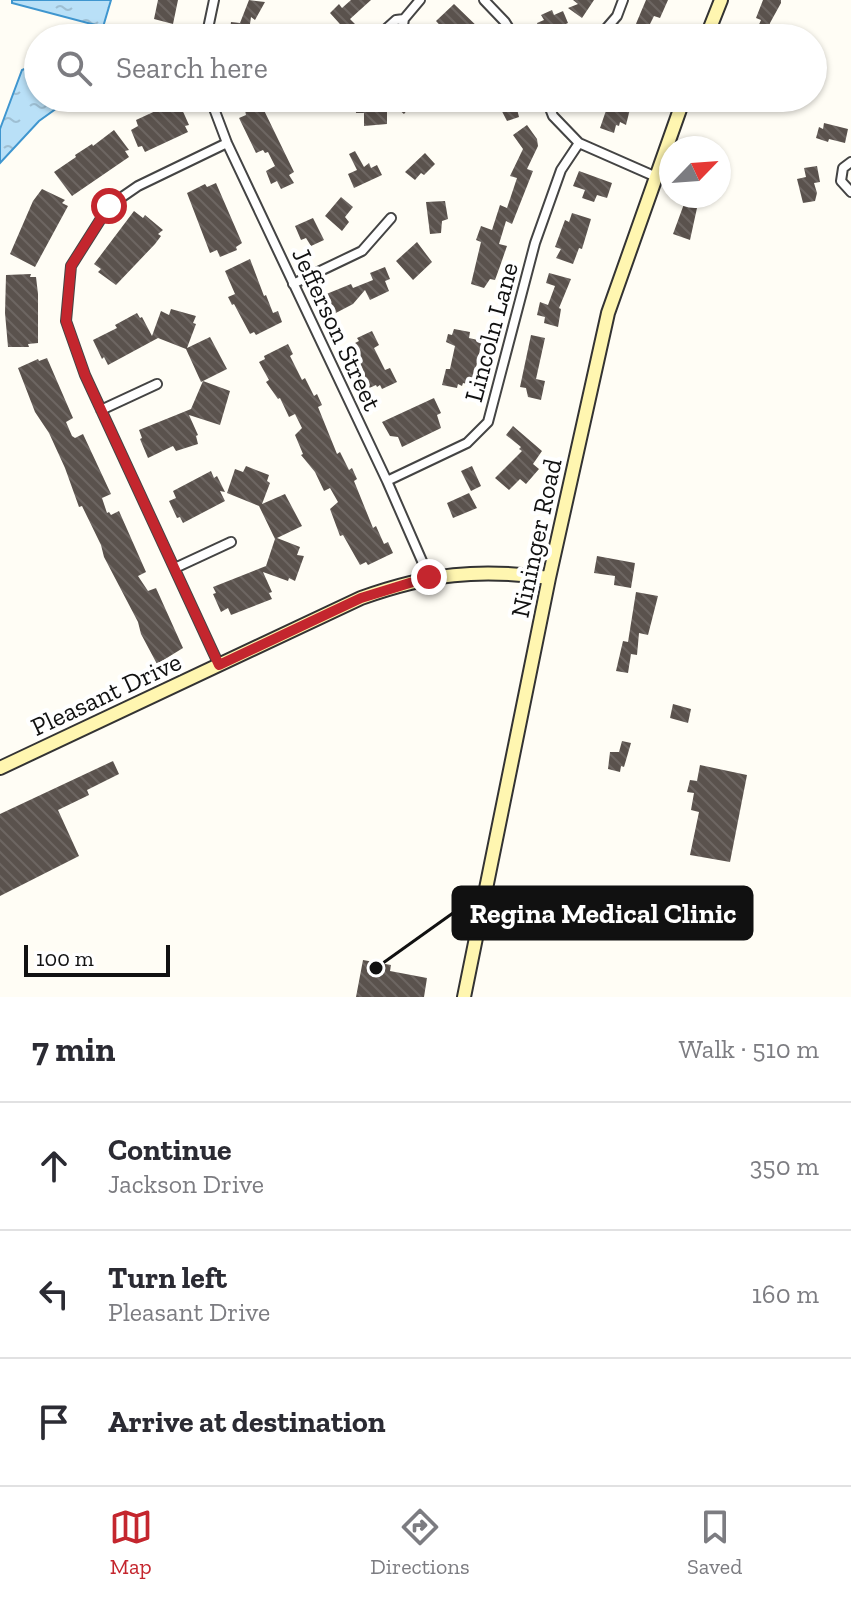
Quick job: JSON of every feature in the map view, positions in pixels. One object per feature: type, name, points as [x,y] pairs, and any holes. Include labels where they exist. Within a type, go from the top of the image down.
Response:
[{"type":"street","points":[[209,24],[214,0]]},
{"type":"street","points":[[403,24],[420,0]]},
{"type":"street","points":[[484,0],[506,24]]},
{"type":"street","points":[[610,24],[623,0]]},
{"type":"street","points":[[712,24],[721,0]]},
{"type":"street","points":[[392,24],[404,19]]},
{"type":"street","name":"Jefferson Street","points":[[215,112],[429,577]]},
{"type":"street","points":[[551,112],[579,143],[654,176]]},
{"type":"street","name":"Nininger Road","points":[[464,997],[549,578],[608,313],[679,112]]},
{"type":"street","points":[[219,665],[85,375],[66,321],[71,266],[109,206],[138,186],[227,143]]},
{"type":"street","name":"Lincoln Lane","points":[[387,481],[467,443],[488,422],[535,243],[561,170],[579,143]]},
{"type":"street","points":[[851,162],[843,168],[841,181],[851,192]]},
{"type":"street","points":[[293,284],[362,251],[391,218]]},
{"type":"street","points":[[101,410],[157,384]]},
{"type":"street","points":[[175,568],[231,542]]},
{"type":"street","name":"Pleasant Drive","points":[[0,768],[361,598],[429,577],[508,573],[549,578]]},
{"type":"water","points":[[12,0],[111,0],[104,24],[92,24],[12,3]]},
{"type":"water","points":[[22,70],[24,112],[52,112],[39,121],[0,163],[0,129]]},
{"type":"building","points":[[158,0],[178,0],[173,24],[154,19]]},
{"type":"building","points":[[249,0],[265,2],[255,20],[251,17],[250,24],[231,24],[240,23]]},
{"type":"building","points":[[351,0],[371,0],[350,19],[355,24],[340,24],[330,13],[339,4],[342,8]]},
{"type":"building","points":[[573,0],[594,0],[582,18],[568,8],[578,4]]},
{"type":"building","points":[[646,0],[668,0],[660,18],[654,16],[650,24],[636,24]]},
{"type":"building","points":[[763,0],[781,0],[770,24],[759,24],[761,20],[756,18]]},
{"type":"building","points":[[454,4],[475,24],[439,24],[436,21]]},
{"type":"building","points":[[552,10],[554,15],[563,11],[568,23],[537,24],[544,20],[541,15]]},
{"type":"building","points":[[153,112],[183,112],[189,125],[185,126],[188,132],[145,152],[142,146],[138,147],[131,130],[138,126],[136,120]]},
{"type":"building","points":[[245,112],[265,112],[294,172],[289,175],[294,183],[281,189],[277,181],[271,184],[266,171],[275,166],[268,152],[263,150],[256,153],[239,118],[246,115]]},
{"type":"building","points":[[387,112],[387,124],[364,126],[364,113],[356,113]]},
{"type":"building","points":[[502,112],[518,112],[519,117],[507,121]]},
{"type":"building","points":[[606,112],[629,112],[626,125],[620,122],[614,133],[600,128]]},
{"type":"building","points":[[824,123],[848,129],[845,143],[816,138],[819,127],[823,129]]},
{"type":"building","points":[[527,125],[538,146],[527,169],[533,171],[512,224],[506,221],[499,244],[507,246],[495,280],[490,279],[484,288],[471,284],[481,242],[476,240],[481,226],[492,230],[500,205],[507,208],[517,178],[510,176],[523,149],[513,135]]},
{"type":"building","points":[[114,130],[129,150],[125,151],[129,157],[72,196],[54,172]]},
{"type":"building","points":[[355,151],[364,167],[369,163],[371,168],[377,165],[382,175],[354,188],[348,174],[357,170],[349,154]]},
{"type":"building","points":[[425,153],[435,164],[415,180],[405,172]]},
{"type":"building","points":[[817,166],[820,182],[814,183],[817,193],[815,201],[803,203],[797,179],[806,177],[804,168]]},
{"type":"building","points":[[579,171],[612,183],[607,198],[597,195],[594,202],[582,198],[585,190],[573,186]]},
{"type":"building","points":[[216,183],[242,243],[236,247],[237,250],[220,257],[217,250],[210,253],[187,193],[205,184],[207,187]]},
{"type":"building","points":[[42,189],[65,200],[62,203],[68,206],[35,267],[10,254],[33,201]]},
{"type":"building","points":[[341,197],[353,207],[345,217],[349,222],[342,231],[325,216]]},
{"type":"building","points":[[445,201],[448,219],[442,221],[441,233],[430,234],[426,202]]},
{"type":"building","points":[[683,208],[697,208],[690,240],[673,234]]},
{"type":"building","points":[[134,211],[143,218],[145,215],[163,230],[155,244],[116,285],[98,272],[101,269],[94,264]]},
{"type":"building","points":[[572,213],[591,219],[582,249],[579,248],[573,264],[556,258],[561,249],[555,247],[565,220],[569,222]]},
{"type":"building","points":[[313,218],[324,240],[311,246],[306,238],[301,240],[295,226]]},
{"type":"building","points":[[417,242],[432,262],[413,280],[396,261]]},
{"type":"building","points":[[250,259],[264,296],[273,313],[278,311],[282,322],[256,335],[254,332],[250,334],[228,297],[235,294],[225,271]]},
{"type":"building","points":[[385,267],[390,279],[385,281],[389,291],[370,300],[365,290],[353,304],[332,315],[324,295],[351,284],[353,288],[373,280],[370,273]]},
{"type":"building","points":[[549,273],[571,279],[559,308],[558,327],[544,323],[545,317],[537,315],[540,302],[548,305],[555,286],[546,283]]},
{"type":"building","points":[[31,274],[30,277],[36,277],[38,294],[38,343],[28,344],[29,347],[8,347],[6,275]]},
{"type":"building","points":[[171,309],[196,316],[187,348],[210,337],[227,369],[201,382],[186,349],[158,338],[108,365],[104,357],[102,359],[93,340],[137,313],[152,336],[161,311],[169,315]]},
{"type":"building","points":[[454,329],[470,332],[469,338],[482,341],[472,385],[458,384],[457,388],[442,385],[446,369],[450,369],[455,346],[446,342],[448,334],[452,335]]},
{"type":"building","points":[[372,331],[379,345],[374,348],[385,370],[390,368],[397,382],[382,389],[376,385],[367,389],[348,349],[357,345],[357,338]]},
{"type":"building","points":[[531,335],[545,338],[536,379],[545,381],[541,400],[528,397],[526,388],[520,387]]},
{"type":"building","points":[[288,344],[293,354],[290,356],[302,380],[305,378],[322,405],[318,407],[337,454],[340,452],[349,470],[352,468],[357,479],[354,481],[373,528],[376,526],[384,544],[388,542],[393,553],[368,565],[366,562],[360,565],[343,535],[340,536],[330,509],[338,502],[330,488],[324,491],[315,472],[301,455],[295,435],[302,428],[295,414],[289,417],[280,398],[266,382],[269,380],[259,362],[265,359],[264,356]]},
{"type":"building","points":[[47,358],[73,418],[66,422],[72,436],[75,438],[83,434],[111,494],[102,498],[107,513],[111,515],[119,511],[146,572],[138,576],[148,591],[156,588],[183,648],[157,664],[82,506],[79,507],[65,468],[49,433],[35,412],[18,368]]},
{"type":"building","points":[[203,381],[230,391],[220,425],[189,415],[198,435],[198,444],[176,451],[173,446],[148,458],[139,430],[191,409]]},
{"type":"building","points":[[434,398],[441,413],[437,415],[441,428],[402,447],[398,437],[390,436],[382,422]]},
{"type":"building","points":[[513,426],[542,451],[533,464],[539,469],[526,484],[520,479],[509,490],[495,478],[522,451],[506,435]]},
{"type":"building","points":[[246,466],[269,475],[267,481],[270,483],[262,504],[285,494],[302,526],[277,538],[300,547],[297,555],[304,556],[295,581],[263,572],[272,599],[231,615],[228,608],[221,612],[213,587],[266,566],[275,539],[259,506],[227,493],[235,469],[243,472]]},
{"type":"building","points":[[472,466],[481,486],[471,491],[461,471]]},
{"type":"building","points":[[211,471],[225,492],[220,491],[225,501],[183,523],[169,501],[176,498],[173,491]]},
{"type":"building","points":[[469,493],[477,508],[453,518],[447,503]]},
{"type":"building","points":[[597,556],[635,563],[631,588],[614,585],[615,576],[594,573]]},
{"type":"building","points":[[636,592],[658,596],[648,635],[639,633],[637,655],[631,654],[628,673],[616,671],[623,641],[628,642]]},
{"type":"building","points":[[673,704],[691,709],[688,723],[670,718]]},
{"type":"building","points":[[622,741],[631,743],[624,767],[621,766],[620,772],[608,769],[610,752],[619,752]]},
{"type":"building","points":[[113,761],[119,774],[87,790],[89,795],[58,810],[79,856],[0,896],[0,814]]},
{"type":"building","points":[[700,765],[747,775],[730,862],[690,855],[699,812],[691,810],[694,793],[687,792],[690,780],[697,781]]},
{"type":"building","points":[[363,960],[391,965],[390,971],[427,978],[424,997],[356,997]]},
{"type":"place","name":"Regina Medical Clinic","points":[[376,968]]},
{"type":"route","points":[[109,206],[71,266],[66,321],[85,375],[219,665],[361,598],[429,577]]}]
